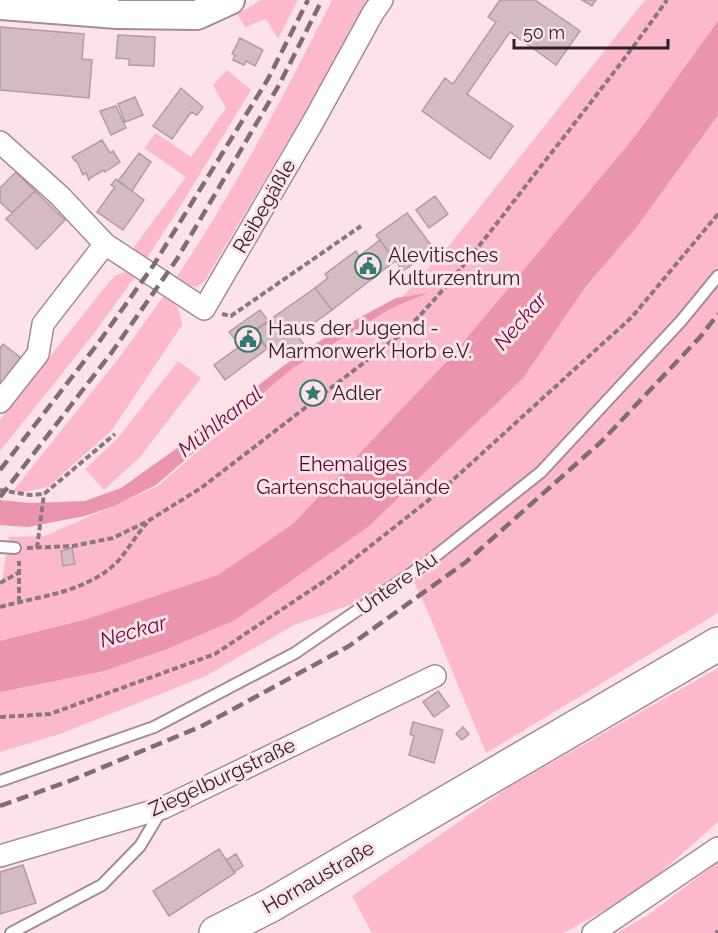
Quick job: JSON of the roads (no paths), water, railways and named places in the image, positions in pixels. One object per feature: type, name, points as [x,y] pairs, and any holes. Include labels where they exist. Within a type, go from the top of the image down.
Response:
[{"type":"main road","points":[[0,5],[116,7],[197,15],[230,0]]},
{"type":"main road","name":"Hornaustraße","points":[[216,933],[271,905],[718,644]]},
{"type":"street","name":"Reibegäßle","points":[[105,244],[204,309],[382,0]]},
{"type":"street","points":[[0,402],[38,354],[43,324],[105,244],[60,196],[4,151]]},
{"type":"street","name":"Ziegelburgstraße","points":[[0,856],[163,808],[435,676]]},
{"type":"street","points":[[593,933],[718,848]]},
{"type":"lane","name":"Untere Au","points":[[0,781],[154,727],[295,653],[428,562],[541,472],[681,321],[718,276]]},
{"type":"lane","points":[[0,548],[18,548]]},
{"type":"lane","points":[[11,933],[102,885],[140,846],[163,808]]},
{"type":"water","name":"Neckar","points":[[718,21],[718,115],[635,229],[586,286],[523,378],[369,526],[235,620],[167,649],[104,671],[0,692],[0,641],[84,620],[218,575],[293,524],[452,356],[636,135]]},
{"type":"water","name":"Mühlkanal","points":[[428,293],[396,306],[293,368],[156,485],[114,506],[85,516],[28,527],[0,525],[0,500],[31,503],[85,501],[121,488],[194,436],[283,366],[333,332],[396,298]]},
{"type":"railway","points":[[0,470],[99,342],[153,266],[268,79],[308,0]]},
{"type":"railway","points":[[0,497],[112,352],[177,259],[279,85],[322,0]]},
{"type":"railway","points":[[0,806],[72,780],[202,726],[349,646],[466,562],[602,441],[701,336],[718,314]]},
{"type":"place","name":"Alevitisches Kulturzentrum","points":[[368,266]]},
{"type":"place","name":"Haus der Jugend - Marmorwerk Horb e.V.","points":[[248,339]]},
{"type":"place","name":"Adler","points":[[313,393]]},
{"type":"park label","name":"Ehemaliges Gartenschaugelände","points":[[353,476]]}]
